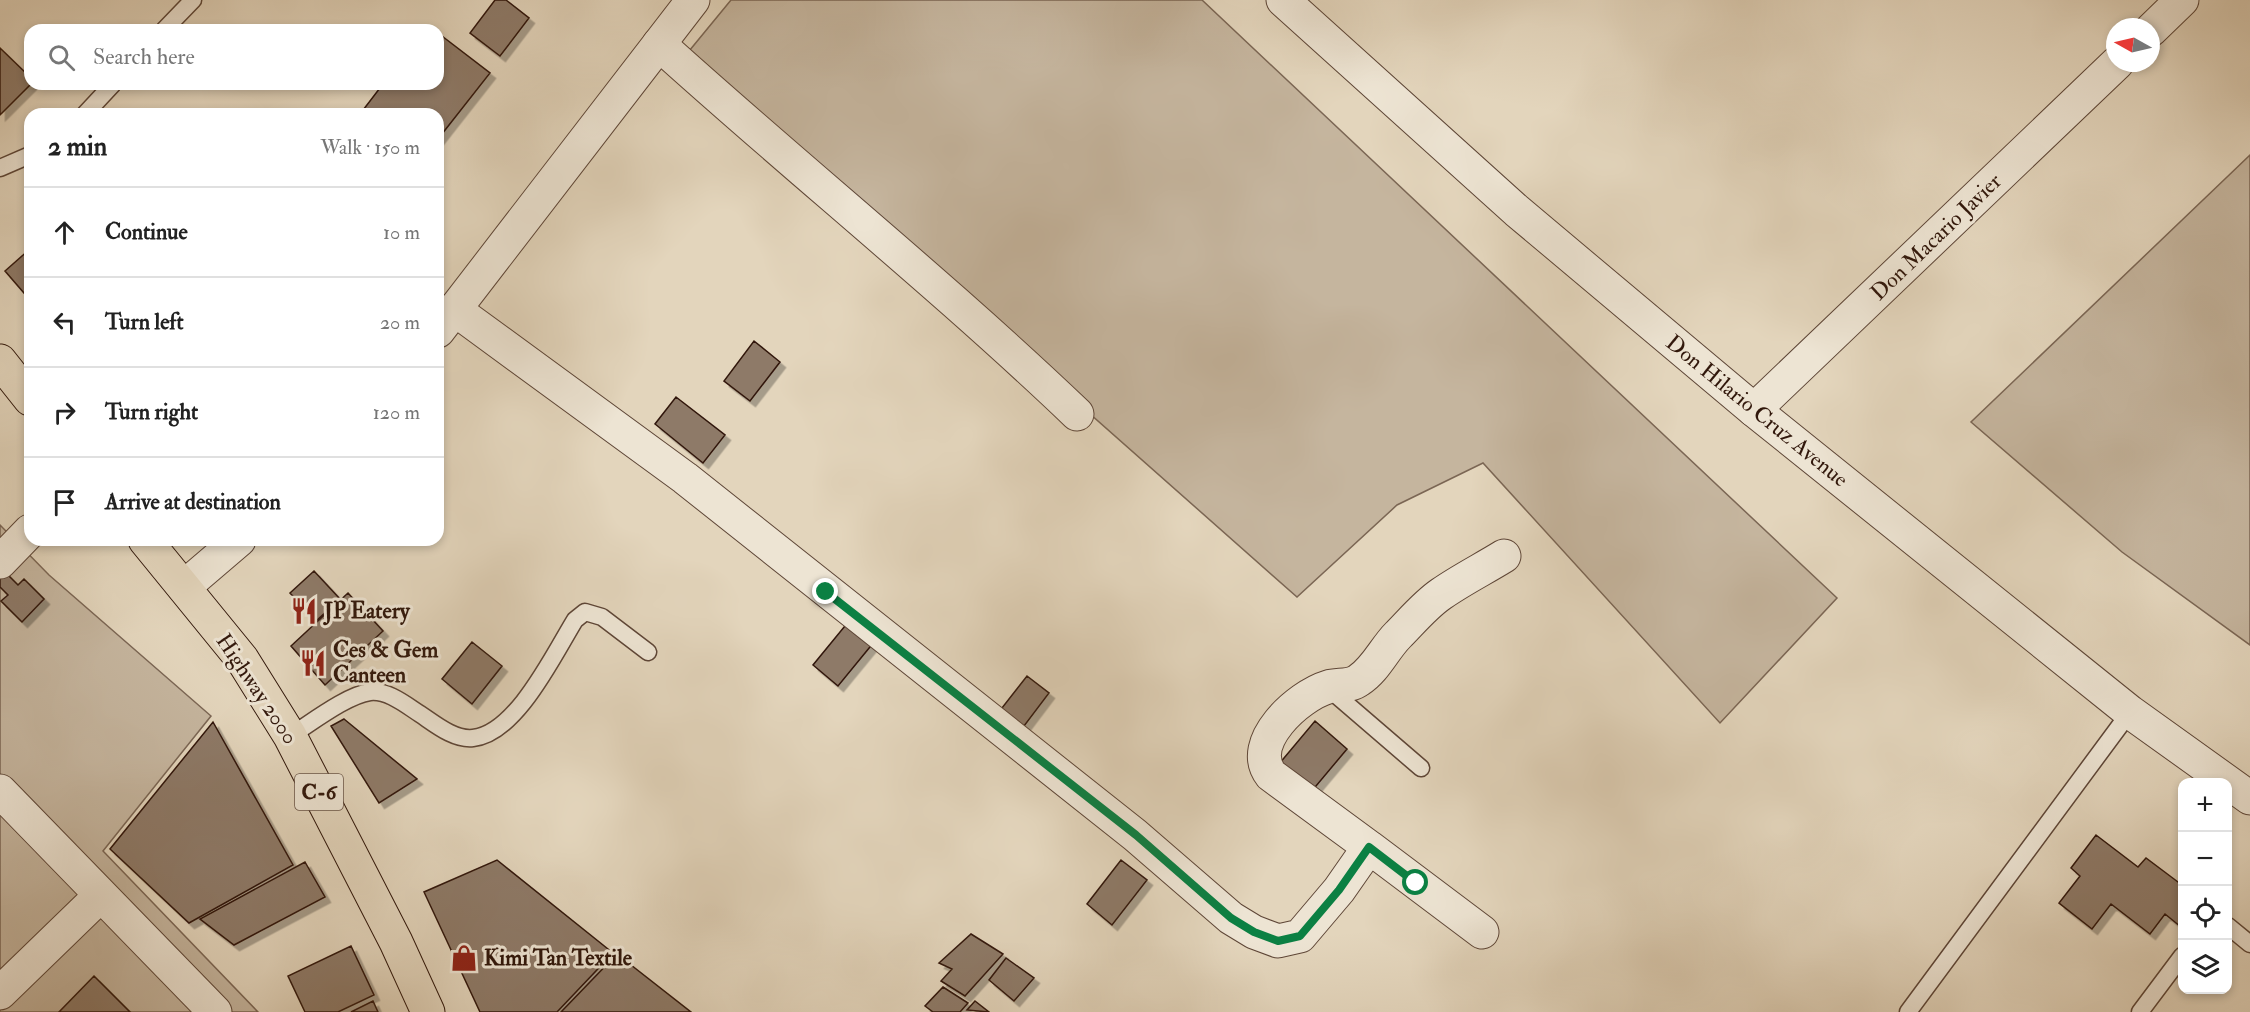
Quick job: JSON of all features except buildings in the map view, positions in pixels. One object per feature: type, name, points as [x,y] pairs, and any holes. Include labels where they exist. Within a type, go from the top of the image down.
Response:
[{"type":"main road","points":[[0,361],[24,391]]},
{"type":"main road","name":"Highway 2000","points":[[150,546],[242,659],[290,736],[396,942],[428,1012]]},
{"type":"street","points":[[693,0],[446,320],[685,478],[1136,835],[1231,918],[1254,932],[1278,941],[1300,936],[1339,890],[1369,847]]},
{"type":"street","name":"Don Hilario Cruz Avenue","points":[[1283,0],[1517,211],[1754,410],[2130,712],[2250,798]]},
{"type":"street","points":[[2160,21],[2182,0]]},
{"type":"street","points":[[659,44],[935,285],[1077,414]]},
{"type":"street","name":"Don Macario Javier","points":[[1754,410],[2108,72]]},
{"type":"street","points":[[0,562],[24,537]]},
{"type":"street","points":[[184,587],[232,546]]},
{"type":"street","points":[[1482,932],[1270,775],[1262,758],[1263,748],[1270,734],[1298,704],[1327,687],[1358,681],[1380,660],[1395,637],[1439,595],[1504,556]]},
{"type":"street","points":[[0,791],[215,1012]]},
{"type":"street","points":[[0,993],[101,895]]},
{"type":"lane","points":[[170,24],[193,0]]},
{"type":"lane","points":[[91,108],[107,90]]},
{"type":"lane","points":[[0,168],[24,158]]},
{"type":"lane","points":[[290,736],[359,694],[374,692],[391,696],[456,736],[472,739],[491,734],[519,708],[575,620],[585,612],[602,617],[648,652]]},
{"type":"lane","points":[[1327,687],[1421,768]]},
{"type":"lane","points":[[1908,1012],[2130,712]]},
{"type":"lane","points":[[2232,929],[2250,944]]},
{"type":"lane","points":[[2140,1012],[2178,961]]},
{"type":"shaded area","points":[[731,0],[1202,0],[1837,598],[1720,723],[1483,463],[1397,505],[1297,597],[685,56]]},
{"type":"shaded area","points":[[2250,155],[2250,645],[2122,552],[1971,422]]},
{"type":"shaded area","points":[[0,525],[49,575],[211,716],[103,851],[258,1012],[0,1012]]},
{"type":"place","name":"JP Eatery","points":[[304,611]]},
{"type":"place","name":"Ces & Gem Canteen","points":[[313,663]]},
{"type":"place","name":"Kimi Tan Textile","points":[[464,958]]},
{"type":"route","points":[[826,592],[1136,835],[1231,918],[1254,932],[1278,941],[1300,936],[1339,890],[1369,847],[1401,869],[1416,883]]}]
